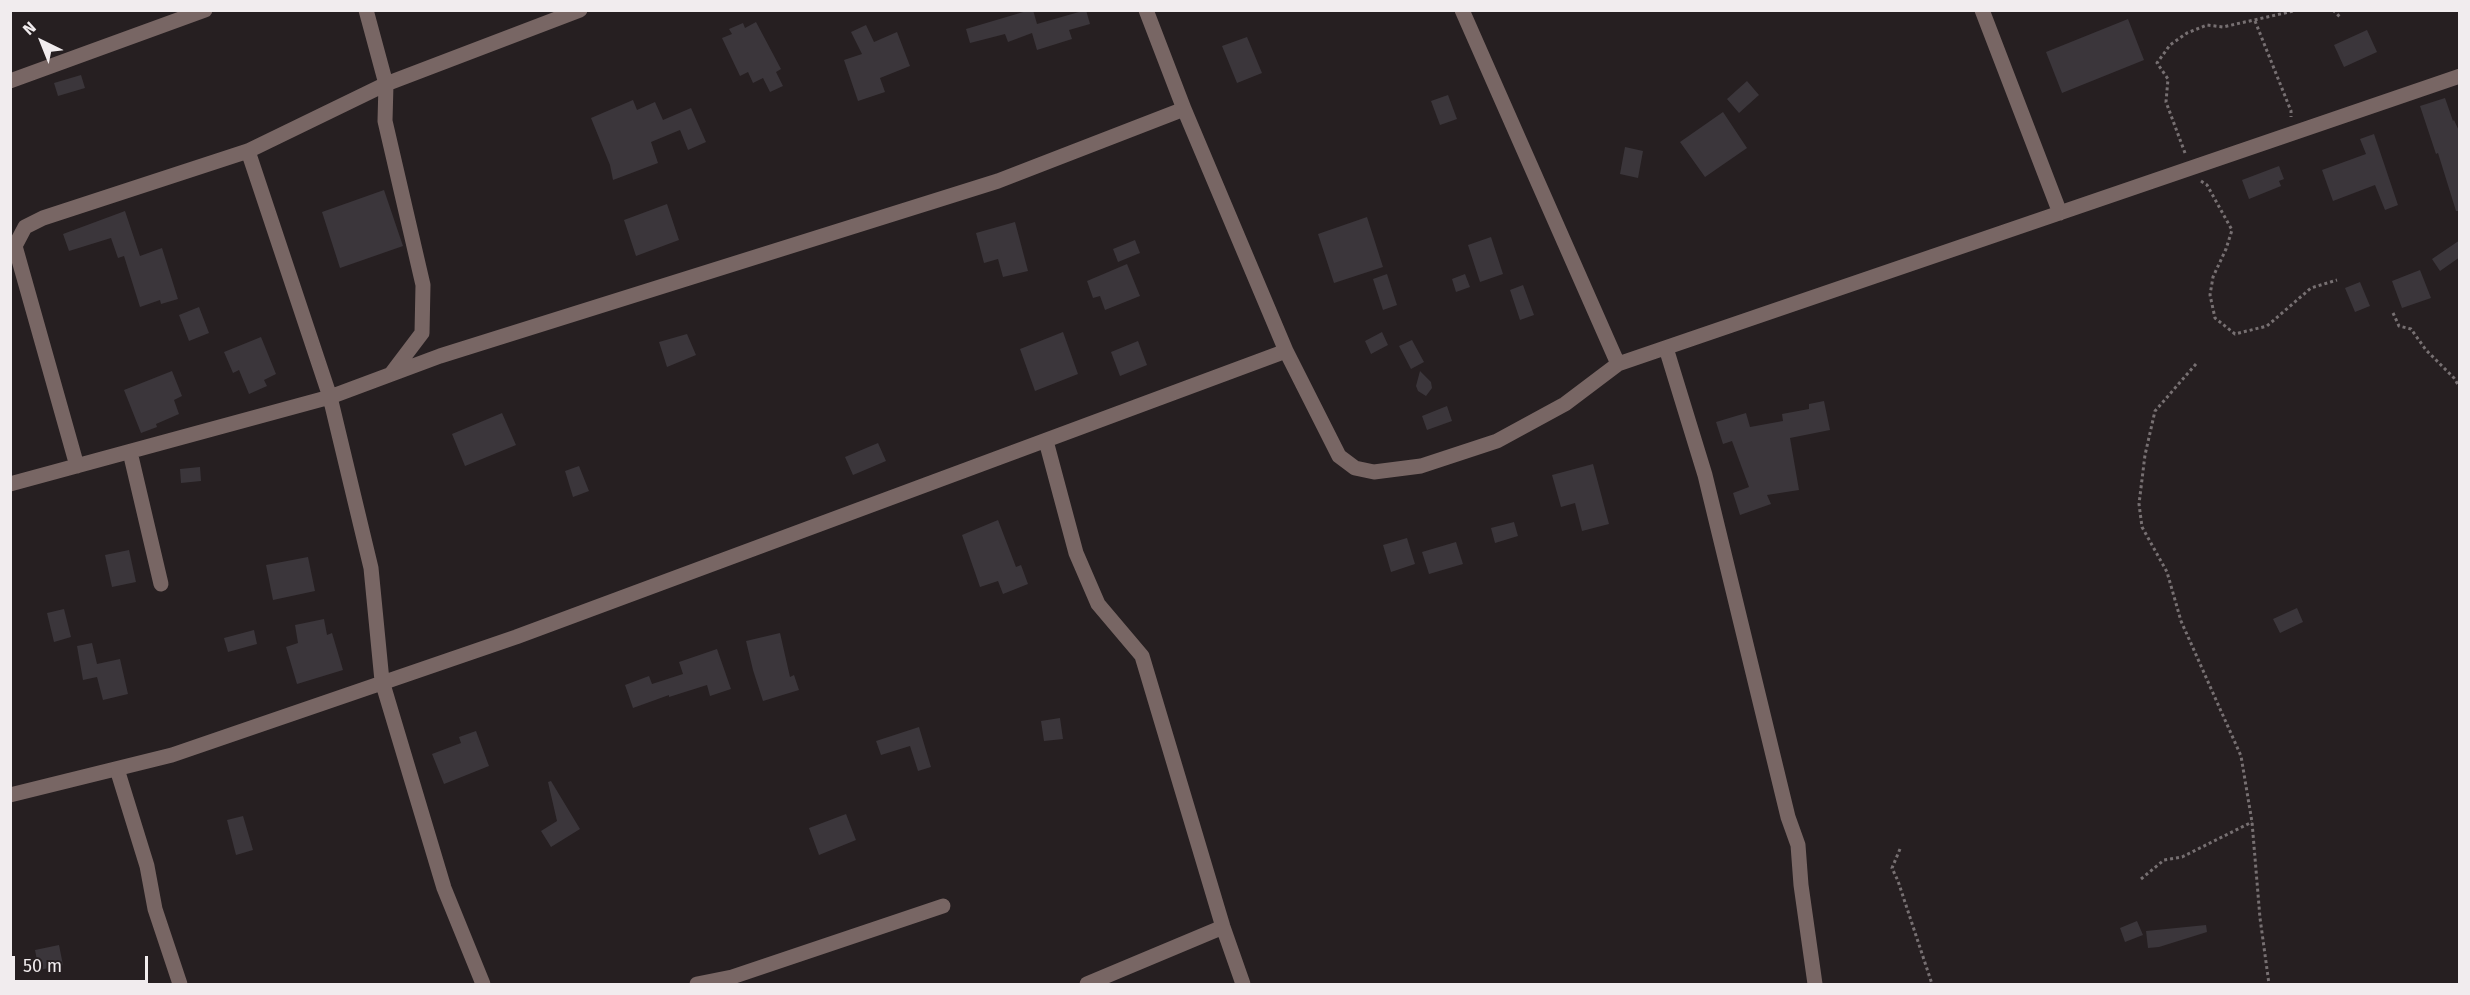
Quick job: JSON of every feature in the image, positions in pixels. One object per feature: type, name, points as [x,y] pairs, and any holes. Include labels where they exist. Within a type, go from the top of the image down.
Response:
[{"type":"street","points":[[10,81],[205,10]]},
{"type":"street","points":[[366,10],[386,84],[385,121],[423,285],[422,333],[390,374]]},
{"type":"street","points":[[77,466],[15,246],[25,227],[43,218],[248,151],[386,84],[580,10]]},
{"type":"street","points":[[1146,10],[1184,109],[1287,351],[1339,456],[1355,468],[1374,472],[1421,466],[1497,441],[1565,404],[1618,364],[2460,76]]},
{"type":"street","points":[[1462,10],[1618,364]]},
{"type":"street","points":[[1982,10],[2060,213]]},
{"type":"street","points":[[10,484],[330,397],[440,356],[998,181],[1184,109]]},
{"type":"street","points":[[248,151],[330,397],[371,568],[382,681],[444,888],[483,984]]},
{"type":"street","points":[[1665,348],[1705,475],[1782,793],[1798,845],[1801,885],[1815,984]]},
{"type":"street","points":[[10,795],[172,755],[382,681],[516,637],[1287,351]]},
{"type":"street","points":[[1046,441],[1076,553],[1098,604],[1142,656],[1222,927],[1243,984]]},
{"type":"street","points":[[130,452],[161,584]]},
{"type":"street","points":[[117,769],[147,866],[155,909],[180,984]]},
{"type":"street","points":[[697,984],[732,976],[943,906]]},
{"type":"street","points":[[1087,984],[1222,927]]},
{"type":"path","points":[[2298,10],[2223,27],[2207,25],[2187,33],[2170,45],[2157,63],[2168,79],[2166,102],[2192,176],[2207,185],[2232,230],[2213,277],[2210,295],[2215,318],[2235,334],[2267,326],[2311,288],[2337,280]]},
{"type":"path","points":[[2332,10],[2341,18]]},
{"type":"path","points":[[2255,21],[2291,111],[2291,123],[2285,136]]},
{"type":"path","points":[[2393,314],[2400,326],[2411,329],[2426,350],[2454,378],[2460,388]]},
{"type":"path","points":[[2196,364],[2155,411],[2145,455],[2139,504],[2142,527],[2167,573],[2181,621],[2241,756],[2252,822],[2260,918],[2269,984]]},
{"type":"path","points":[[2141,879],[2164,860],[2182,857],[2252,822]]},
{"type":"path","points":[[1900,849],[1892,868],[1932,984]]},
{"type":"building","points":[[1033,10],[1037,24],[1086,10],[1090,24],[1069,30],[1072,39],[1037,50],[1032,33],[1008,42],[1005,34],[970,43],[966,29]]},
{"type":"building","points":[[2128,19],[2144,60],[2062,93],[2046,52]]},
{"type":"building","points":[[756,22],[781,69],[776,72],[783,86],[770,92],[763,78],[753,83],[748,72],[740,76],[722,38],[732,34],[729,29],[743,23],[745,28]]},
{"type":"building","points":[[866,25],[874,42],[897,32],[910,66],[880,78],[885,92],[858,101],[844,60],[862,54],[851,32]]},
{"type":"building","points":[[2367,30],[2377,52],[2344,67],[2334,45]]},
{"type":"building","points":[[1247,37],[1262,73],[1237,83],[1222,46]]},
{"type":"building","points":[[81,75],[85,88],[58,96],[54,83]]},
{"type":"building","points":[[1747,81],[1759,95],[1739,113],[1727,99]]},
{"type":"building","points":[[1448,95],[1457,119],[1440,125],[1431,101]]},
{"type":"building","points":[[2445,98],[2460,133],[2460,211],[2456,211],[2420,106]]},
{"type":"building","points":[[633,100],[637,110],[655,102],[663,120],[691,108],[706,142],[688,150],[680,130],[651,142],[658,163],[613,180],[610,165],[591,118]]},
{"type":"building","points":[[1723,112],[1747,148],[1705,177],[1680,142]]},
{"type":"building","points":[[2374,134],[2398,205],[2385,210],[2375,185],[2333,201],[2322,170],[2366,154],[2360,139]]},
{"type":"building","points":[[1625,147],[1643,151],[1638,178],[1620,174]]},
{"type":"building","points":[[2279,166],[2284,179],[2279,181],[2281,186],[2249,199],[2242,180]]},
{"type":"building","points":[[384,190],[403,246],[340,268],[322,212]]},
{"type":"building","points":[[667,204],[679,240],[636,256],[624,220]]},
{"type":"building","points":[[125,211],[140,256],[162,248],[178,299],[161,304],[160,300],[140,307],[124,256],[118,258],[111,238],[69,251],[63,234]]},
{"type":"building","points":[[1367,217],[1383,267],[1334,283],[1318,234]]},
{"type":"building","points":[[1015,222],[1028,271],[1003,277],[998,259],[984,263],[976,233]]},
{"type":"building","points":[[1491,237],[1503,274],[1480,282],[1468,245]]},
{"type":"building","points":[[1135,240],[1140,253],[1118,262],[1113,249]]},
{"type":"building","points":[[2460,240],[2460,257],[2440,271],[2432,259]]},
{"type":"building","points":[[1127,264],[1140,296],[1105,310],[1100,296],[1093,298],[1087,281]]},
{"type":"building","points":[[2420,270],[2431,298],[2402,308],[2392,281]]},
{"type":"building","points":[[1387,274],[1397,305],[1383,310],[1373,279]]},
{"type":"building","points":[[1465,274],[1470,287],[1456,292],[1452,279]]},
{"type":"building","points":[[2360,282],[2370,306],[2355,312],[2345,288]]},
{"type":"building","points":[[1523,285],[1534,315],[1520,320],[1510,290]]},
{"type":"building","points":[[199,307],[209,333],[189,341],[179,315]]},
{"type":"building","points":[[1063,332],[1078,374],[1035,391],[1020,349]]},
{"type":"building","points":[[1382,332],[1388,345],[1371,354],[1365,341]]},
{"type":"building","points":[[687,334],[696,355],[667,367],[659,342]]},
{"type":"building","points":[[261,337],[276,374],[264,380],[267,386],[249,394],[239,370],[233,373],[224,352]]},
{"type":"building","points":[[1412,340],[1424,362],[1411,369],[1399,346]]},
{"type":"building","points":[[1138,341],[1147,365],[1120,376],[1111,352]]},
{"type":"building","points":[[172,371],[182,396],[174,400],[179,414],[141,433],[124,390]]},
{"type":"building","points":[[1420,371],[1431,382],[1432,388],[1426,396],[1418,391],[1416,386]]},
{"type":"building","points":[[1824,401],[1830,430],[1790,438],[1799,490],[1767,495],[1771,504],[1740,515],[1733,493],[1749,487],[1732,441],[1723,444],[1716,422],[1746,413],[1750,427],[1783,421],[1782,414],[1809,409],[1809,404]]},
{"type":"building","points":[[1447,406],[1452,421],[1427,430],[1422,416]]},
{"type":"building","points":[[502,413],[516,445],[465,466],[452,434]]},
{"type":"building","points":[[878,443],[886,461],[853,475],[845,457]]},
{"type":"building","points":[[1593,464],[1609,524],[1582,531],[1575,503],[1561,507],[1552,475]]},
{"type":"building","points":[[579,466],[589,491],[573,497],[565,471]]},
{"type":"building","points":[[200,467],[201,481],[181,483],[180,469]]},
{"type":"building","points":[[998,520],[1016,567],[1021,565],[1028,584],[1003,594],[998,581],[980,587],[962,535]]},
{"type":"building","points":[[1514,522],[1518,536],[1495,543],[1491,528]]},
{"type":"building","points":[[1407,538],[1415,564],[1391,572],[1383,545]]},
{"type":"building","points":[[1456,542],[1463,564],[1429,574],[1422,552]]},
{"type":"building","points":[[129,550],[136,582],[112,587],[105,555]]},
{"type":"building","points":[[308,557],[315,591],[273,600],[266,565]]},
{"type":"building","points":[[2297,608],[2303,622],[2280,633],[2273,619]]},
{"type":"building","points":[[64,609],[71,637],[54,642],[47,613]]},
{"type":"building","points":[[324,619],[327,635],[332,633],[343,670],[297,684],[286,647],[298,643],[295,625]]},
{"type":"building","points":[[254,630],[257,644],[228,652],[224,638]]},
{"type":"building","points":[[780,633],[790,677],[794,675],[799,690],[763,701],[746,641]]},
{"type":"building","points":[[92,643],[97,664],[120,659],[128,694],[103,700],[97,677],[83,680],[77,646]]},
{"type":"building","points":[[717,649],[731,689],[710,696],[707,685],[633,708],[625,685],[649,676],[652,684],[683,674],[679,662]]},
{"type":"building","points":[[1060,718],[1063,739],[1044,741],[1041,721]]},
{"type":"building","points":[[919,727],[931,767],[918,771],[910,746],[881,755],[876,741]]},
{"type":"building","points":[[476,731],[489,766],[444,784],[432,754],[461,743],[459,737]]},
{"type":"building","points":[[551,781],[580,829],[551,847],[541,831],[557,821],[548,782]]},
{"type":"building","points":[[846,814],[856,840],[819,855],[809,828]]},
{"type":"building","points":[[243,816],[253,850],[236,855],[227,820]]},
{"type":"building","points":[[2137,921],[2143,935],[2125,942],[2120,928]]},
{"type":"building","points":[[2206,925],[2207,932],[2159,947],[2148,948],[2146,931]]},
{"type":"building","points":[[59,945],[63,965],[39,970],[35,950]]}]
